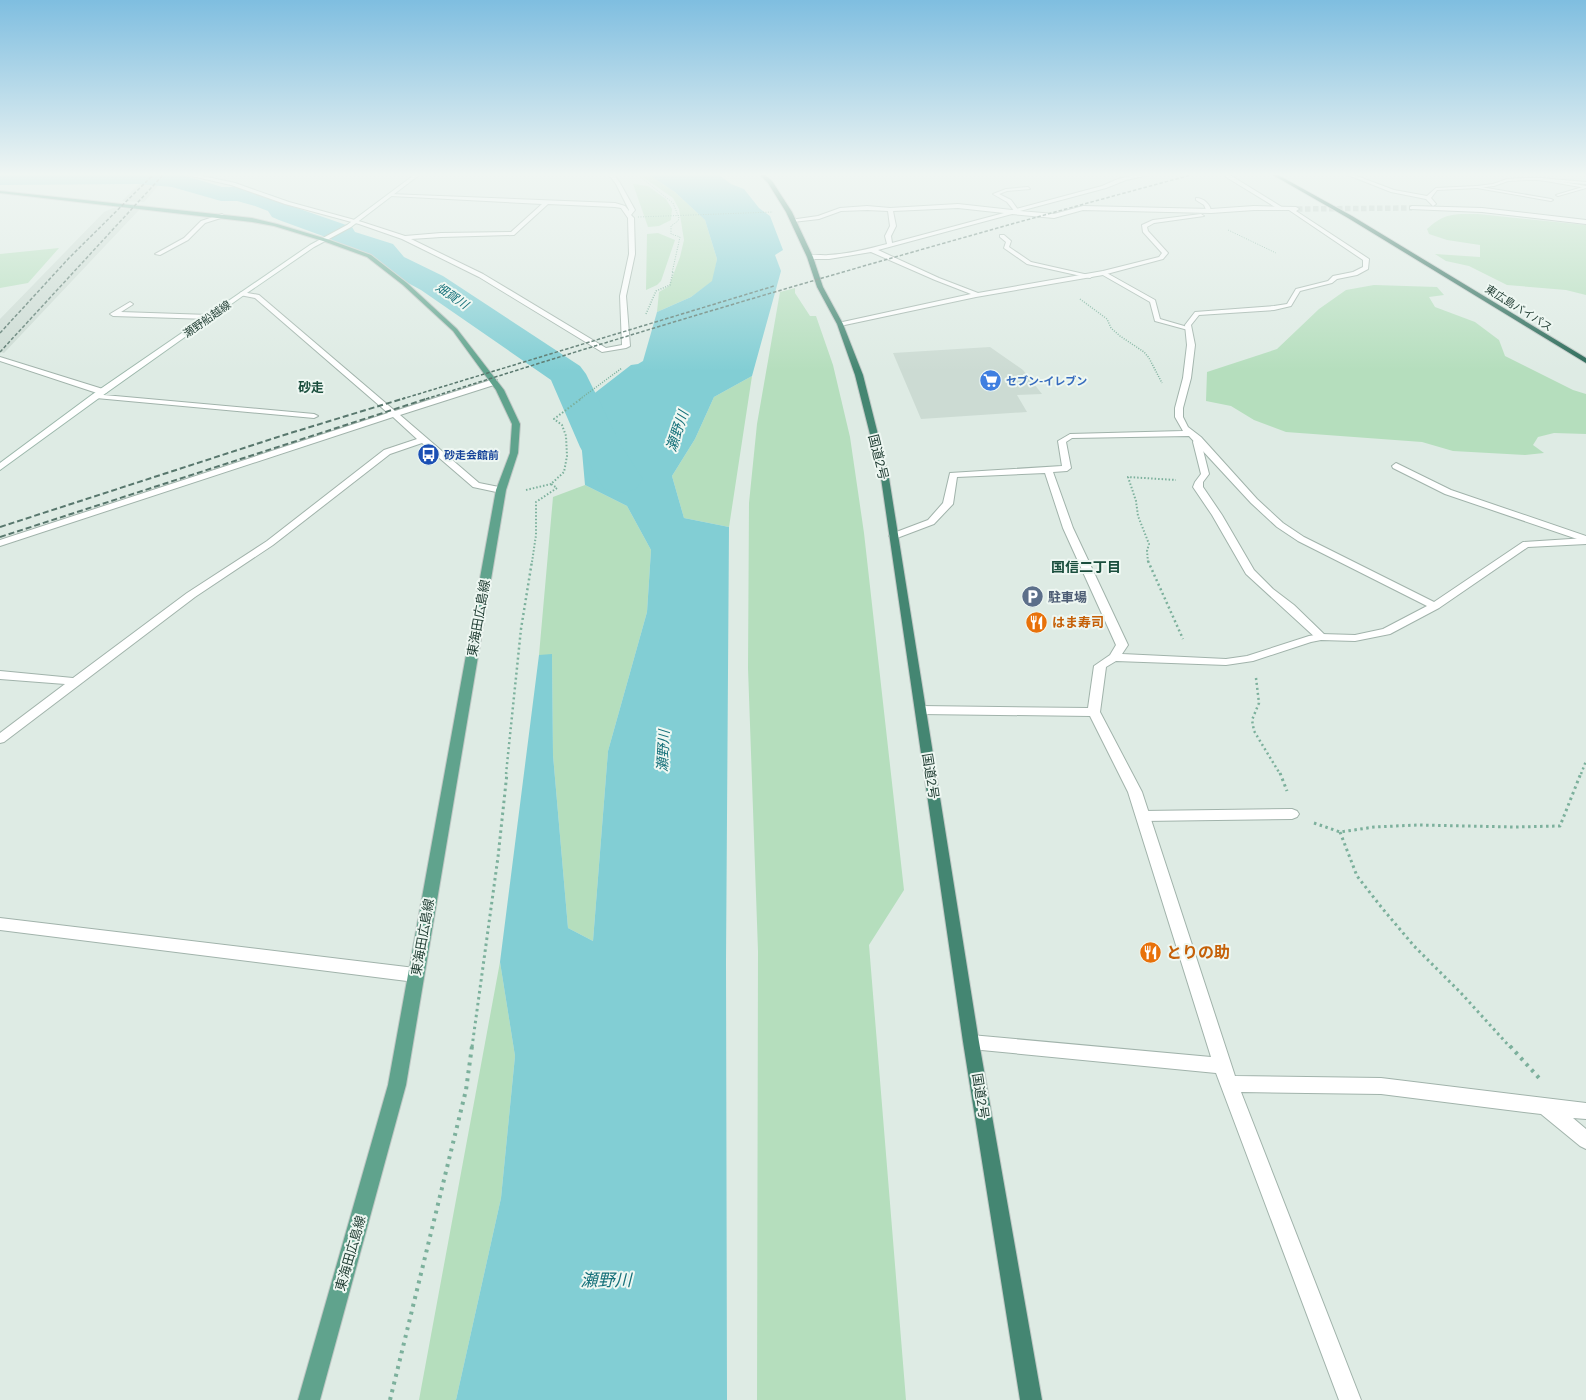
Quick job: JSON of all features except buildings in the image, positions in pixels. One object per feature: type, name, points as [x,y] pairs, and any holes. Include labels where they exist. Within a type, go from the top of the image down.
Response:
[{"type":"highway","name":"国道2号","points":[[802,240],[820,287],[840,324],[859,375],[885,478],[972,1042],[1031,1400]]},
{"type":"highway","name":"東広島バイパス","points":[[1388,240],[1586,361]]},
{"type":"main road","name":"東海田広島線","points":[[309,1400],[396,1085],[501,490],[514,453],[516,424],[500,390],[455,330],[405,284],[369,256],[332,240]]},
{"type":"street","points":[[158,254],[185,240]]},
{"type":"street","name":"瀬野船越線","points":[[0,467],[209,317],[312,246],[323,240]]},
{"type":"street","points":[[408,240],[463,267],[605,350],[626,346],[623,296],[632,254],[632,240]]},
{"type":"street","points":[[810,258],[829,257],[872,250],[904,240]]},
{"type":"street","points":[[1007,240],[1009,242],[1006,247],[1029,263],[1090,276]]},
{"type":"street","points":[[840,324],[976,294],[1103,274],[1161,258],[1165,253],[1153,240]]},
{"type":"street","points":[[1338,240],[1366,259],[1366,268],[1355,274],[1334,277],[1330,282],[1298,290],[1289,305],[1274,308],[1230,310],[1197,314],[1188,325],[1191,345],[1187,378],[1181,397],[1178,417],[1185,428],[1254,502],[1280,525],[1301,539],[1435,606]]},
{"type":"street","points":[[872,250],[937,279],[976,294]]},
{"type":"street","points":[[1103,274],[1153,301],[1157,320],[1188,328]]},
{"type":"street","points":[[242,294],[257,296],[476,484],[501,490]]},
{"type":"street","points":[[130,304],[113,314],[209,317]]},
{"type":"street","points":[[0,358],[100,394],[314,416]]},
{"type":"street","points":[[0,543],[494,382]]},
{"type":"street","points":[[894,536],[931,522],[948,504],[952,475],[1067,468],[1062,441],[1070,436],[1194,436]]},
{"type":"street","points":[[1194,436],[1197,442],[1205,474],[1199,482],[1198,487],[1217,515],[1250,572],[1321,637]]},
{"type":"street","points":[[0,740],[191,596],[270,543],[387,452],[424,439]]},
{"type":"street","points":[[1396,466],[1448,492],[1586,540]]},
{"type":"street","points":[[1048,470],[1068,528],[1122,645],[1114,657],[1100,666],[1094,712],[1135,792],[1222,1066],[1350,1400]]},
{"type":"street","points":[[1114,657],[1226,662],[1249,659],[1309,639],[1321,637],[1355,638],[1386,632],[1435,606],[1526,544],[1586,540]]},
{"type":"street","points":[[0,675],[77,682]]},
{"type":"street","points":[[921,710],[1094,712]]},
{"type":"street","points":[[1143,816],[1292,814]]},
{"type":"street","points":[[0,924],[415,975]]},
{"type":"street","points":[[972,1042],[1222,1066]]},
{"type":"street","points":[[1229,1084],[1381,1086],[1578,1110]]},
{"type":"street","points":[[1544,1106],[1586,1140]]},
{"type":"path","points":[[644,319],[656,291],[670,285],[680,240]]},
{"type":"path","points":[[1249,240],[1276,254]]},
{"type":"path","points":[[1051,282],[1081,299],[1101,314],[1114,332],[1144,352],[1149,358],[1172,401],[1179,408]]},
{"type":"path","points":[[390,1400],[466,1090],[498,857],[521,629],[536,535],[536,502],[557,488],[551,484],[564,472],[567,456],[566,436],[562,425],[554,419],[621,368]]},
{"type":"path","points":[[1193,661],[1148,562],[1147,551],[1149,544],[1138,516],[1136,501],[1128,478],[1199,482]]},
{"type":"path","points":[[1249,659],[1256,678],[1259,703],[1252,720],[1254,731],[1278,768],[1285,786],[1292,814]]},
{"type":"path","points":[[1578,1110],[1518,1057],[1461,993],[1414,946],[1357,876],[1340,832],[1417,825],[1514,827],[1560,826],[1586,761]]},
{"type":"shaded area","points":[[76,240],[110,240],[4,353],[0,352],[0,319]]},
{"type":"shaded area","points":[[990,347],[1023,370],[1042,394],[1017,395],[1027,412],[921,419],[893,353]]},
{"type":"green space","points":[[647,240],[675,240],[661,281],[657,285],[646,290]]},
{"type":"green space","points":[[684,240],[711,240],[717,259],[713,281],[691,297],[657,312],[659,292],[669,286],[680,257]]},
{"type":"green space","points":[[1449,240],[1586,240],[1586,295],[1566,290],[1507,285],[1469,266],[1446,261],[1435,254],[1480,257],[1480,245]]},
{"type":"green space","points":[[59,248],[28,283],[0,288],[0,254]]},
{"type":"green space","points":[[1374,285],[1437,287],[1444,295],[1429,297],[1435,307],[1475,322],[1499,340],[1505,356],[1573,390],[1586,394],[1586,434],[1554,433],[1538,437],[1533,445],[1544,453],[1525,455],[1453,451],[1422,442],[1286,432],[1254,420],[1231,406],[1206,401],[1207,372],[1277,349],[1319,309],[1346,290]]},
{"type":"green space","points":[[795,288],[795,293],[810,316],[816,316],[833,365],[850,437],[864,533],[904,890],[869,945],[906,1400],[757,1400],[758,951],[748,668],[749,503],[757,424],[780,292]]},
{"type":"green space","points":[[752,376],[729,527],[684,518],[672,476],[695,439],[714,397]]},
{"type":"green space","points":[[585,485],[627,506],[651,550],[647,612],[608,751],[593,941],[568,928],[553,755],[552,655],[539,655],[553,497]]},
{"type":"green space","points":[[500,962],[515,1056],[501,1198],[456,1400],[419,1400]]},
{"type":"water","name":"瀬野川","points":[[711,240],[779,240],[783,250],[775,255],[781,271],[752,376],[714,397],[695,439],[672,476],[684,518],[729,527],[726,962],[727,1400],[456,1400],[501,1198],[515,1056],[500,962],[539,655],[552,654],[553,755],[568,928],[593,941],[608,751],[647,612],[651,550],[627,506],[585,485],[578,406],[631,365],[638,364],[643,361],[657,312],[691,297],[712,281],[717,259]]},
{"type":"waterway","name":"畑賀川","points":[[352,240],[383,250],[393,263],[432,283],[567,374],[601,447],[620,479]]},
{"type":"railway","points":[[0,333],[87,240]]},
{"type":"railway","points":[[0,352],[103,240]]},
{"type":"railway","points":[[426,399],[807,282],[955,240]]},
{"type":"railway","points":[[402,399],[774,286]]},
{"type":"railway","points":[[0,527],[284,435],[405,398]]},
{"type":"railway","points":[[0,537],[429,398]]},
{"type":"place","name":"セブン-イレブン","points":[[990,381]]},
{"type":"place","name":"砂走会館前","points":[[428,455]]},
{"type":"place","name":"駐車場","points":[[1032,597]]},
{"type":"place","name":"はま寿司","points":[[1037,622]]},
{"type":"place","name":"とりの助","points":[[1151,952]]},
{"type":"district","name":"砂走","points":[[311,387]]},
{"type":"district","name":"国信二丁目","points":[[1086,567]]}]
